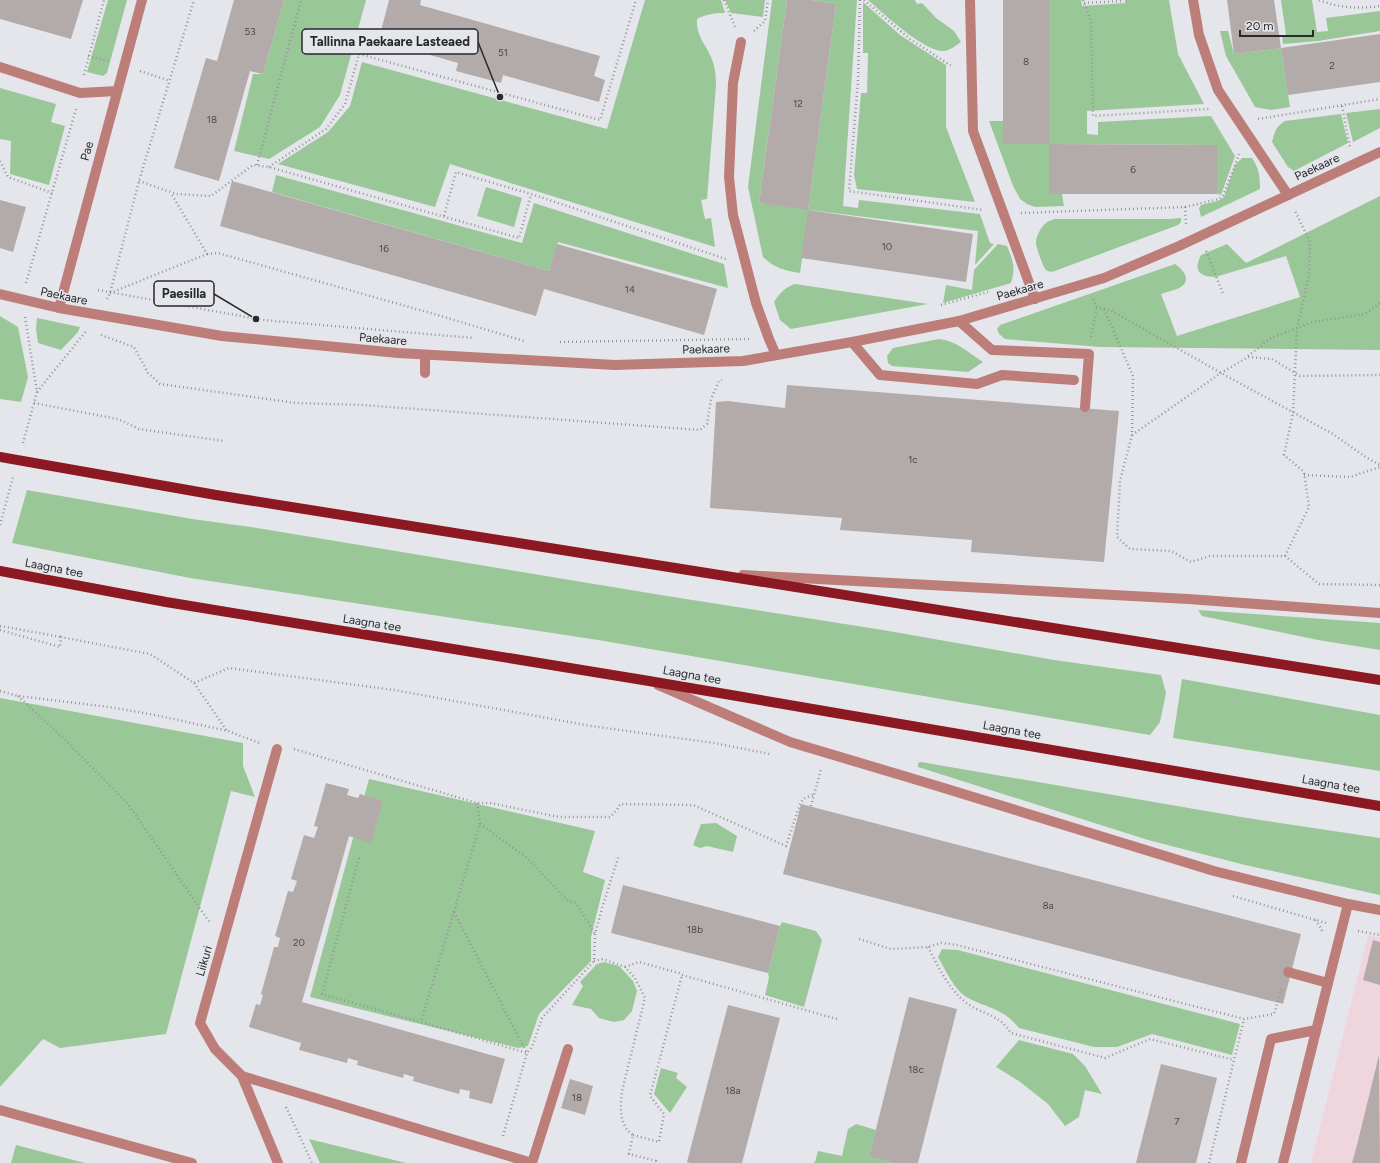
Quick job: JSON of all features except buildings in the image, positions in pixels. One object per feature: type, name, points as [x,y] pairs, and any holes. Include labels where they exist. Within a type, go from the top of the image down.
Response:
[{"type":"main road","points":[[0,457],[216,495],[697,573],[1380,680]]},
{"type":"main road","name":"Laagna tee","points":[[0,571],[166,602],[649,681],[1380,806]]},
{"type":"street","name":"Pae","points":[[58,308],[142,0]]},
{"type":"street","points":[[970,0],[973,131],[1035,300]]},
{"type":"street","points":[[1193,0],[1199,35],[1218,90],[1288,195]]},
{"type":"street","points":[[741,42],[733,83],[729,177],[733,215],[756,303],[776,355]]},
{"type":"street","points":[[0,67],[80,94],[117,91]]},
{"type":"street","name":"Paekaare","points":[[0,294],[58,308],[222,336],[398,353],[616,365],[743,360],[852,342],[959,320],[1035,300],[1104,278],[1200,236],[1380,152]]},
{"type":"street","points":[[959,320],[992,350],[1089,354],[1085,407]]},
{"type":"street","points":[[852,342],[880,375],[977,384],[1002,375],[1074,380]]},
{"type":"street","points":[[425,355],[425,373]]},
{"type":"street","points":[[697,573],[1188,599],[1380,613]]},
{"type":"street","points":[[649,681],[790,742],[1214,871],[1348,904],[1380,910]]},
{"type":"street","name":"Liikuri","points":[[277,749],[200,1023],[215,1049],[242,1076],[278,1163]]},
{"type":"street","points":[[1283,1163],[1348,904]]},
{"type":"street","points":[[1288,972],[1328,983]]},
{"type":"street","points":[[1240,1163],[1271,1039],[1316,1030]]},
{"type":"street","points":[[242,1076],[532,1163],[568,1049]]},
{"type":"street","points":[[0,1110],[192,1163]]},
{"type":"path","points":[[26,283],[80,94],[88,56],[104,0]]},
{"type":"path","points":[[105,303],[110,293],[139,181],[194,0]]},
{"type":"path","points":[[257,165],[301,0]]},
{"type":"path","points":[[359,54],[600,120],[636,0]]},
{"type":"path","points":[[724,0],[741,42],[765,21],[768,0]]},
{"type":"path","points":[[860,0],[858,81],[849,191],[1003,213],[1185,207],[1219,199],[1223,196],[1238,155]]},
{"type":"path","points":[[864,0],[910,39],[972,80]]},
{"type":"path","points":[[1122,0],[1122,2],[1084,2],[1090,21],[1093,116],[1230,108]]},
{"type":"path","points":[[1319,0],[1333,6],[1367,8],[1380,6]]},
{"type":"path","points":[[269,167],[326,128],[345,104],[364,36]]},
{"type":"path","points":[[88,56],[110,62]]},
{"type":"path","points":[[139,70],[170,80]]},
{"type":"path","points":[[1239,122],[1380,100]]},
{"type":"path","points":[[1342,106],[1350,148]]},
{"type":"path","points":[[0,161],[8,176],[52,193]]},
{"type":"path","points":[[139,181],[176,194],[211,196],[253,165],[257,165],[269,167],[519,238],[531,194]]},
{"type":"path","points":[[444,216],[456,172],[531,194],[718,257],[746,263]]},
{"type":"path","points":[[171,192],[207,254]]},
{"type":"path","points":[[1285,556],[1309,507],[1304,472],[1284,455],[1293,412],[1297,328],[1309,275],[1310,242],[1288,195]]},
{"type":"path","points":[[1185,207],[1185,217]]},
{"type":"path","points":[[1200,236],[1223,294]]},
{"type":"path","points":[[110,293],[207,254],[218,253],[527,342]]},
{"type":"path","points":[[1082,285],[1091,294],[1097,307],[1091,333]]},
{"type":"path","points":[[1132,435],[1221,373],[1248,357],[1271,338],[1313,322],[1364,314],[1380,303]]},
{"type":"path","points":[[1097,307],[1112,311],[1333,434],[1380,466]]},
{"type":"path","points":[[1104,309],[1133,376],[1132,435],[1120,481],[1118,537],[1130,549],[1171,551],[1191,562],[1210,556],[1285,556],[1319,584],[1380,585]]},
{"type":"path","points":[[25,317],[37,392],[87,330],[134,346],[148,373],[160,384],[296,402],[363,405],[700,430],[707,424],[711,399],[719,381],[737,372],[743,360]]},
{"type":"path","points":[[1248,357],[1272,359],[1300,376],[1380,375]]},
{"type":"path","points":[[34,403],[118,419],[139,429],[224,441]]},
{"type":"path","points":[[1304,475],[1350,477],[1380,466]]},
{"type":"path","points":[[0,626],[62,636],[150,654],[194,683],[228,731]]},
{"type":"path","points":[[0,630],[60,647],[62,636]]},
{"type":"path","points":[[194,683],[229,668],[394,690],[591,726],[714,743],[776,755]]},
{"type":"path","points":[[0,691],[18,696],[110,707],[228,731],[277,749],[294,749],[477,803],[490,803],[560,817],[610,817],[617,810],[620,804],[693,805],[786,846],[800,804],[804,799],[815,794]]},
{"type":"path","points":[[18,696],[61,736],[128,804],[223,942]]},
{"type":"path","points":[[811,806],[822,765]]},
{"type":"path","points":[[421,1022],[480,824],[477,803]]},
{"type":"path","points":[[480,824],[526,857],[568,901],[576,903],[595,934]]},
{"type":"path","points":[[594,961],[595,934],[603,905],[620,856]]},
{"type":"path","points":[[359,858],[322,994],[527,1053]]},
{"type":"path","points":[[1231,895],[1342,927],[1380,935]]},
{"type":"path","points":[[454,912],[527,1053]]},
{"type":"path","points":[[1315,919],[1321,928],[1322,933]]},
{"type":"path","points":[[859,939],[891,949],[928,947],[941,943],[957,945],[1244,1019],[1274,1014],[1288,972]]},
{"type":"path","points":[[928,947],[946,979],[958,996],[971,1006],[991,1015],[1005,1024],[1011,1033],[1105,1058],[1150,1039],[1234,1060]]},
{"type":"path","points":[[498,1152],[527,1053],[532,1047],[542,1018],[594,961],[603,959],[625,966],[639,962],[837,1019]]},
{"type":"path","points":[[625,966],[634,978],[645,998],[621,1101],[621,1112],[624,1126],[628,1132],[633,1135],[659,1142],[664,1114],[650,1096],[682,975]]},
{"type":"path","points":[[1209,1163],[1244,1019]]},
{"type":"path","points":[[275,1085],[312,1163]]},
{"type":"path","points":[[633,1135],[629,1154],[656,1162],[655,1163]]},
{"type":"shaded area","points":[[1368,935],[1380,938],[1380,1163],[1311,1163]]},
{"type":"green space","points":[[108,0],[127,0],[107,73],[103,76],[87,72]]},
{"type":"green space","points":[[284,0],[366,0],[340,95],[320,127],[269,159],[234,151],[253,74],[263,74]]},
{"type":"green space","points":[[645,0],[721,0],[725,13],[711,14],[697,19],[699,35],[709,52],[716,78],[707,199],[701,200],[705,219],[711,218],[715,247],[450,164],[435,207],[278,164],[328,132],[350,106],[362,62],[607,129]]},
{"type":"green space","points":[[725,0],[765,0],[763,17],[731,13]]},
{"type":"green space","points":[[772,0],[787,0],[759,203],[808,209],[836,4],[812,0],[857,0],[843,206],[858,208],[859,200],[980,214],[990,243],[994,244],[975,265],[978,231],[809,210],[800,273],[780,268],[763,257],[748,187]]},
{"type":"green space","points":[[868,0],[915,0],[917,4],[922,3],[936,18],[954,31],[961,42],[945,51],[927,46],[905,31]]},
{"type":"green space","points":[[1049,0],[1081,0],[1082,6],[1125,3],[1125,0],[1169,0],[1178,54],[1204,104],[1087,111],[1087,134],[1098,135],[1098,122],[1211,116],[1235,156],[1221,195],[1217,194],[1217,145],[1050,144],[1050,194],[1062,194],[1064,206],[1035,207],[1020,199],[1013,186],[989,121],[1003,121],[1003,144],[1049,144]]},
{"type":"green space","points":[[1281,0],[1312,0],[1317,32],[1328,31],[1326,18],[1380,11],[1380,31],[1318,41],[1283,44],[1282,35],[1286,35]]},
{"type":"green space","points":[[863,2],[900,35],[946,65],[946,127],[975,202],[857,189],[854,175],[861,93],[867,93],[868,53],[863,53]]},
{"type":"green space","points":[[1220,31],[1228,31],[1234,54],[1281,48],[1290,107],[1271,110],[1255,107],[1226,56]]},
{"type":"green space","points":[[0,88],[56,104],[51,122],[65,126],[49,185],[10,174],[11,141],[0,139]]},
{"type":"green space","points":[[1380,109],[1380,128],[1353,142],[1346,113]]},
{"type":"green space","points":[[1341,114],[1348,143],[1294,171],[1288,167],[1272,142],[1279,125],[1285,121]]},
{"type":"green space","points":[[1242,158],[1252,158],[1259,173],[1260,189],[1201,217],[1199,208],[1201,205],[1218,201],[1224,197],[1235,165]]},
{"type":"green space","points":[[276,175],[522,243],[534,203],[724,264],[728,288],[558,242],[549,271],[272,192]]},
{"type":"green space","points":[[486,187],[522,198],[514,227],[477,216]]},
{"type":"green space","points":[[1380,196],[1380,350],[1100,347],[1005,339],[999,334],[997,329],[1000,325],[1175,264],[1186,276],[1185,283],[1177,289],[1161,294],[1177,336],[1300,297],[1286,256],[1215,277],[1205,276],[1199,272],[1199,260],[1201,255],[1227,244],[1246,263]]},
{"type":"green space","points":[[1181,218],[1181,222],[1178,225],[1053,272],[1046,270],[1036,245],[1037,237],[1042,227],[1055,219]]},
{"type":"green space","points":[[998,244],[1007,246],[1011,256],[1014,268],[1011,283],[943,303],[946,285],[972,290],[974,270]]},
{"type":"green space","points":[[795,284],[928,304],[791,329],[780,320],[774,302],[783,291]]},
{"type":"green space","points":[[0,316],[18,327],[28,377],[21,402],[0,399]]},
{"type":"green space","points":[[37,318],[80,327],[78,332],[61,350],[38,343],[36,329]]},
{"type":"green space","points":[[939,339],[956,344],[983,362],[968,372],[892,366],[888,363],[887,356],[893,348]]},
{"type":"green space","points":[[27,490],[192,519],[257,528],[883,630],[1054,660],[1161,675],[1166,693],[1160,722],[1150,735],[598,640],[190,578],[12,543]]},
{"type":"green space","points":[[1198,610],[1380,623],[1380,650],[1318,640],[1202,616]]},
{"type":"green space","points":[[1182,679],[1380,715],[1380,771],[1173,738]]},
{"type":"green space","points":[[0,698],[243,743],[243,766],[255,797],[231,791],[166,1034],[60,1048],[43,1039],[0,1087]]},
{"type":"green space","points":[[921,762],[1241,817],[1380,838],[1380,895],[1245,865],[1148,840],[918,767],[918,763]]},
{"type":"green space","points":[[369,779],[595,831],[583,872],[605,880],[591,937],[591,961],[539,1014],[528,1046],[518,1048],[310,997]]},
{"type":"green space","points":[[716,823],[737,836],[733,852],[707,846],[700,848],[693,845],[701,824]]},
{"type":"green space","points":[[782,922],[816,931],[822,940],[804,1007],[765,995],[769,978],[768,973]]},
{"type":"green space","points":[[942,949],[958,950],[1240,1024],[1232,1055],[1152,1034],[1117,1047],[1094,1047],[1019,1028],[1011,1019],[970,999],[957,989],[938,957]]},
{"type":"green space","points":[[604,962],[619,966],[633,981],[637,991],[632,1011],[624,1020],[614,1022],[599,1018],[591,1009],[572,1005],[583,986],[580,982],[597,964]]},
{"type":"green space","points":[[1019,1040],[1073,1054],[1085,1066],[1102,1094],[1085,1090],[1079,1117],[1065,1126],[1048,1104],[1019,1081],[996,1067]]},
{"type":"green space","points":[[661,1068],[678,1073],[676,1078],[687,1087],[670,1113],[654,1094]]},
{"type":"green space","points":[[856,1124],[876,1130],[869,1157],[894,1163],[813,1163],[815,1162],[818,1151],[842,1156],[848,1129]]},
{"type":"green space","points":[[309,1139],[406,1163],[320,1163]]},
{"type":"green space","points":[[16,1145],[85,1163],[11,1163]]},
{"type":"place","name":"Tallinna Paekaare Lasteaed","points":[[500,97]]},
{"type":"place","name":"Paesilla","points":[[256,319]]}]
